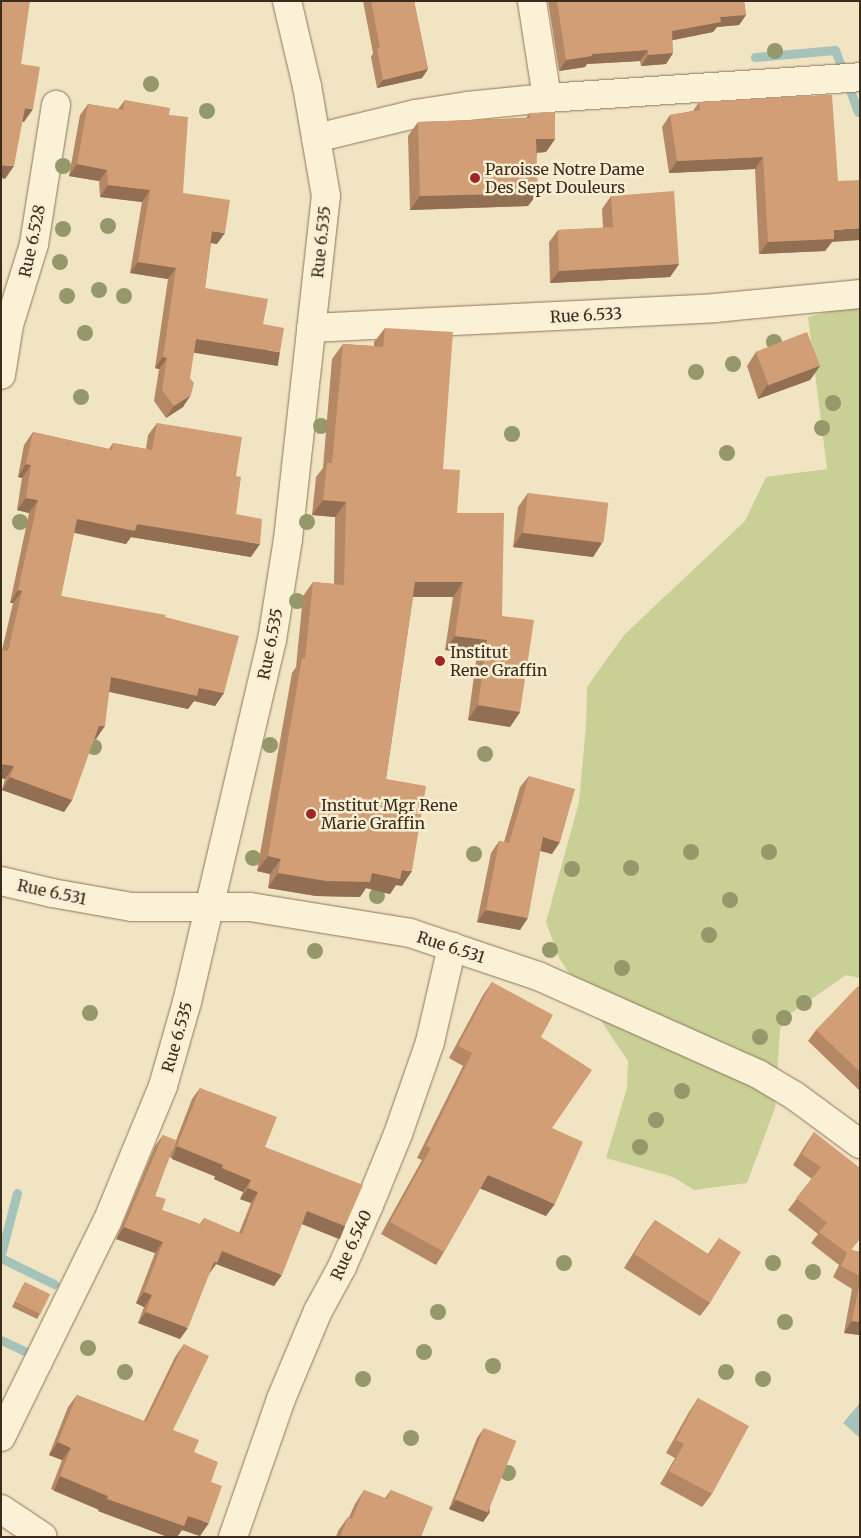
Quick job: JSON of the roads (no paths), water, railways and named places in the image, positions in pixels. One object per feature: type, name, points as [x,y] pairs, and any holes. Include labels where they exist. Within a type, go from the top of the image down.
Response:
[{"type":"street","points":[[532,1],[546,98]]},
{"type":"street","name":"Rue 6.535","points":[[1,1437],[106,1222],[163,1086],[187,1002],[272,640],[288,538],[326,196],[290,11]]},
{"type":"street","points":[[316,138],[415,114],[467,106],[546,98],[860,77]]},
{"type":"street","name":"Rue 6.528","points":[[1,375],[3,344],[34,244],[56,105]]},
{"type":"street","name":"Rue 6.533","points":[[311,328],[716,308],[860,294]]},
{"type":"street","name":"Rue 6.531","points":[[1,881],[52,893],[132,907],[250,907],[410,933],[538,976],[758,1074],[795,1096],[860,1144]]},
{"type":"street","name":"Rue 6.540","points":[[233,1537],[281,1399],[318,1311],[342,1267],[398,1134],[430,1042],[452,947]]},
{"type":"street","points":[[1,1509],[43,1537]]},
{"type":"water","points":[[860,1403],[860,1438],[843,1423]]},
{"type":"waterway","points":[[755,57],[835,50],[858,112]]},
{"type":"waterway","points":[[1,1254],[17,1193]]},
{"type":"waterway","points":[[1,1258],[54,1284]]},
{"type":"waterway","points":[[1,1340],[25,1351]]},
{"type":"place","name":"Paroisse Notre Dame Des Sept Douleurs","points":[[475,178]]},
{"type":"place","name":"Institut Rene Graffin","points":[[440,661]]},
{"type":"place","name":"Institut Mgr Rene Marie Graffin","points":[[311,814]]}]
